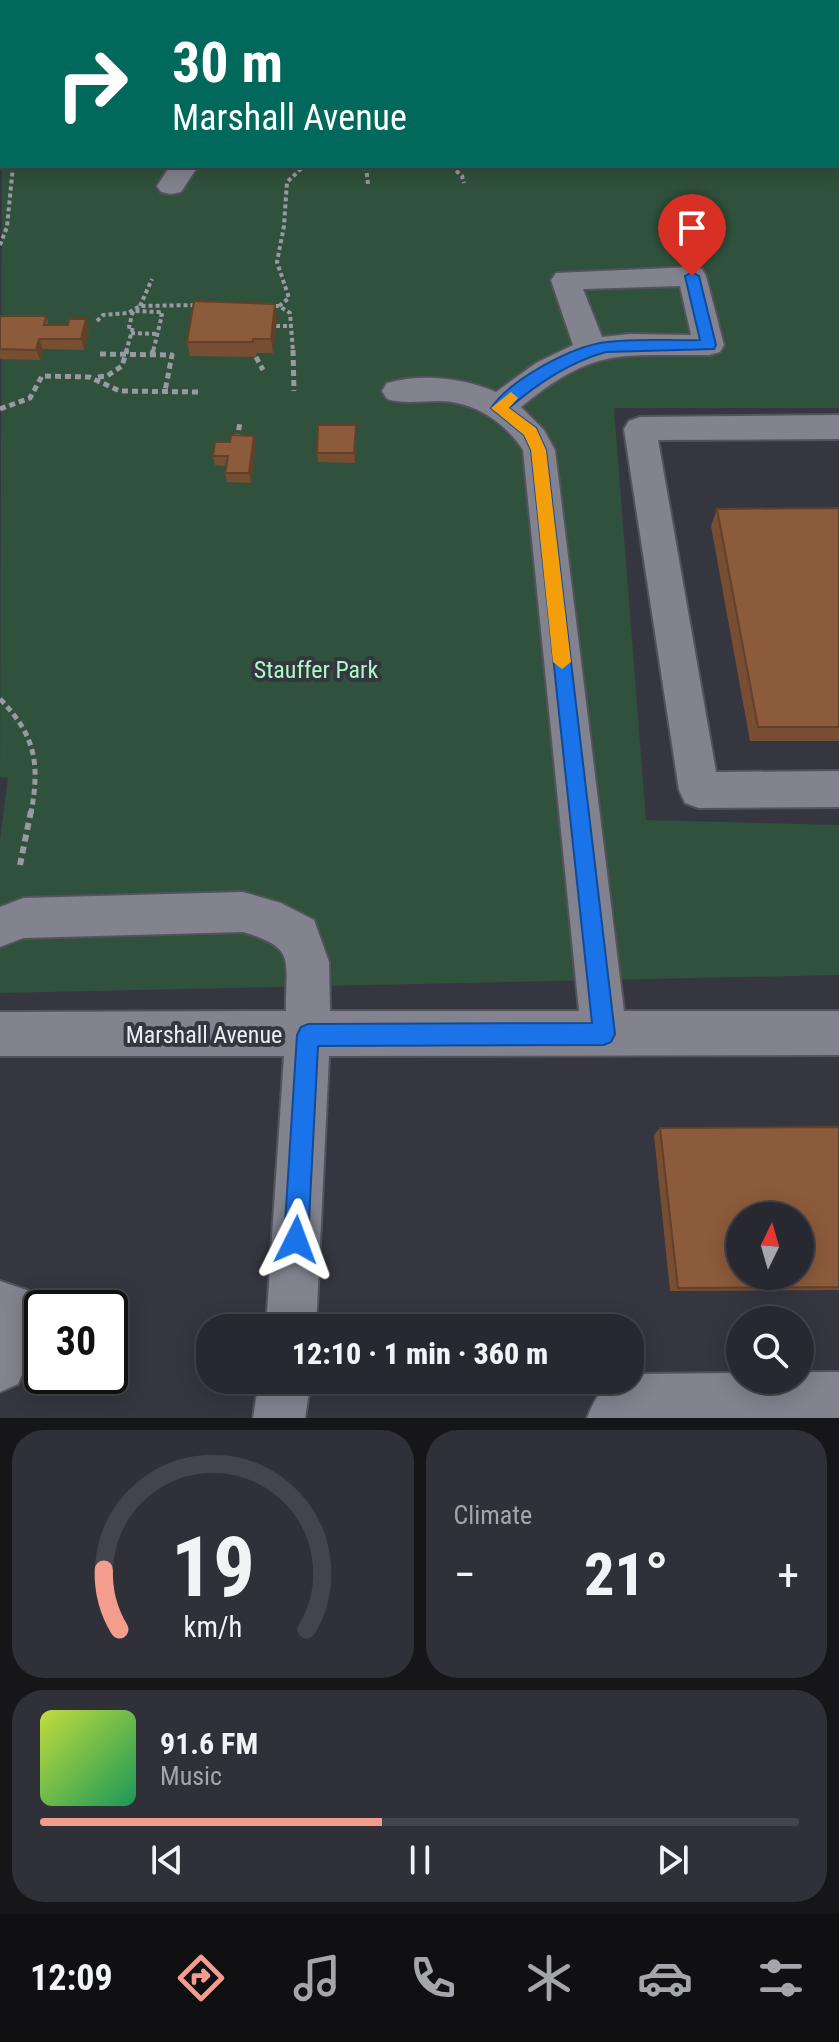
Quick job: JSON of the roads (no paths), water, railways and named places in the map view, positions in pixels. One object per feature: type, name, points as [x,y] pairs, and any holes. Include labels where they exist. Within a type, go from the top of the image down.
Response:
[{"type":"street","points":[[498,408],[536,377],[589,351],[606,347],[709,345],[692,276],[566,280],[569,298],[589,341],[589,351]]},
{"type":"street","points":[[398,391],[455,391],[498,408],[530,432],[539,450],[604,1034]]},
{"type":"street","points":[[839,427],[640,429],[699,790],[839,789]]},
{"type":"street","points":[[1,927],[23,918],[243,912],[281,923],[299,935],[307,962],[308,1035],[292,1314]]},
{"type":"street","name":"Marshall Avenue","points":[[0,1034],[839,1033]]},
{"type":"street","points":[[0,1306],[20,1312],[0,1366]]},
{"type":"street","points":[[279,1418],[283,1394]]},
{"type":"street","points":[[613,1418],[622,1405],[637,1400],[839,1398]]},
{"type":"park label","name":"Stauffer Park","points":[[316,670]]}]
